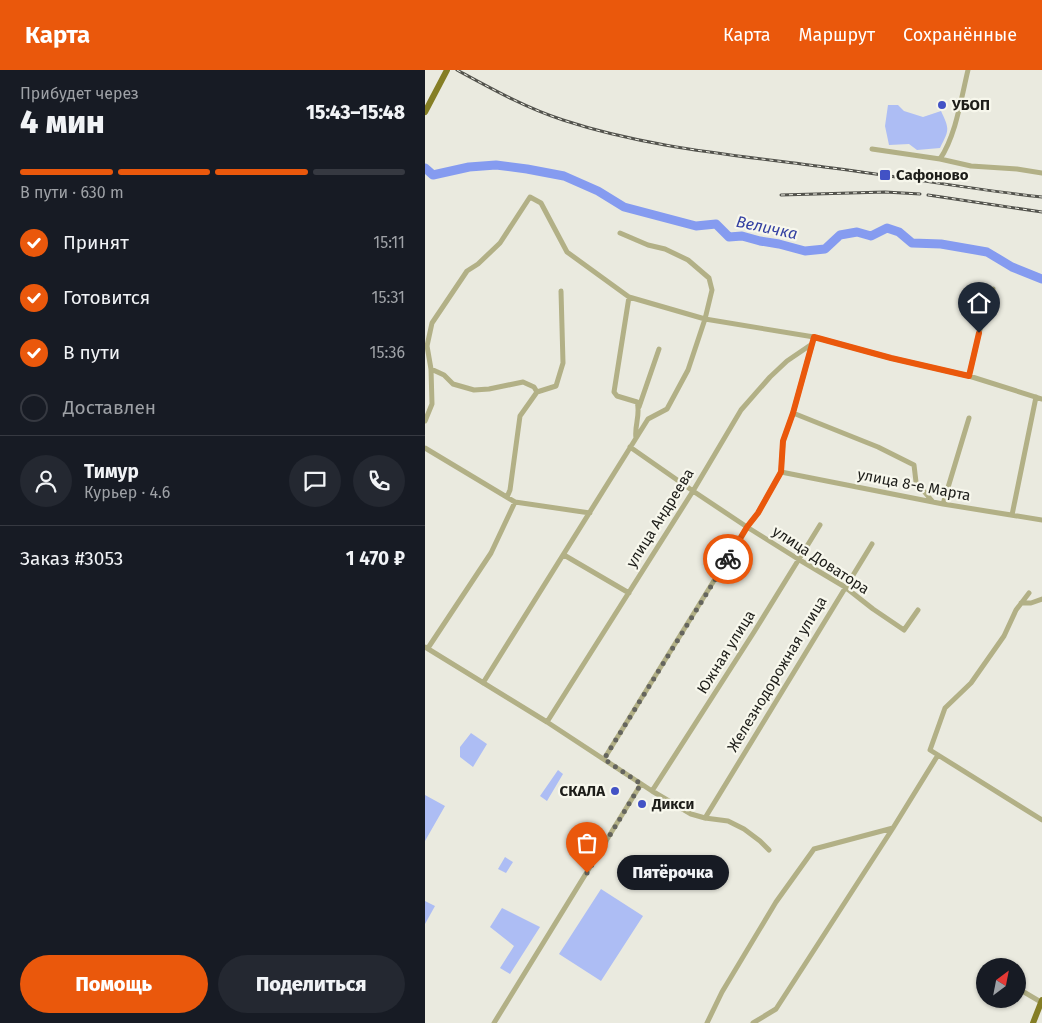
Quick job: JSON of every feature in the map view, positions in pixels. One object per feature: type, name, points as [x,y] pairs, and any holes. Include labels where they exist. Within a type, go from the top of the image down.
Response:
[{"type":"main road","points":[[425,112],[447,70]]},
{"type":"main road","points":[[1033,1023],[1042,1001]]},
{"type":"street","points":[[940,159],[948,148],[952,136],[968,70]]},
{"type":"street","points":[[872,149],[940,159],[971,166],[1017,169],[1042,173]]},
{"type":"street","points":[[425,421],[432,404],[431,369],[427,346],[432,323],[467,271],[501,243],[529,197],[541,203],[567,252],[629,297],[705,319],[814,337],[891,358],[969,376],[1039,398]]},
{"type":"street","points":[[483,683],[648,419],[667,409],[688,370],[705,319],[712,290],[709,278],[688,260],[665,249],[648,245],[620,233]]},
{"type":"street","points":[[969,376],[979,333],[993,289]]},
{"type":"street","points":[[507,497],[510,490],[520,416],[537,392],[556,386],[563,363],[561,291]]},
{"type":"street","points":[[629,297],[614,392],[617,396],[637,402],[639,408]]},
{"type":"street","points":[[604,759],[747,527],[758,513],[781,472],[783,441],[793,413],[814,337]]},
{"type":"street","name":"улица Андреева","points":[[547,722],[693,491],[741,410],[770,376],[812,344]]},
{"type":"street","points":[[636,438],[639,408],[659,348]]},
{"type":"street","points":[[431,369],[444,375],[453,384],[473,390],[489,389],[523,382],[534,387],[537,392]]},
{"type":"street","points":[[1012,516],[1042,391]]},
{"type":"street","points":[[793,413],[878,447],[913,465],[916,482],[934,502]]},
{"type":"street","points":[[943,504],[969,418]]},
{"type":"street","points":[[425,448],[515,502],[590,513]]},
{"type":"street","name":"улица Доватора","points":[[630,448],[747,527],[845,587],[904,630],[918,610]]},
{"type":"street","name":"улица 8-е Марта","points":[[781,472],[943,504],[1042,520]]},
{"type":"street","points":[[515,502],[491,553],[426,648],[547,722],[651,792],[691,814],[728,821],[744,829],[769,850]]},
{"type":"street","name":"Южная улица","points":[[651,792],[820,525]]},
{"type":"street","name":"Железнодорожная улица","points":[[705,818],[872,544]]},
{"type":"street","points":[[564,555],[629,593]]},
{"type":"street","points":[[1029,593],[1016,610],[1004,636],[971,683],[945,708],[930,750],[1042,820]]},
{"type":"street","points":[[1021,604],[1042,599]]},
{"type":"street","points":[[753,1023],[776,1009],[938,755]]},
{"type":"street","points":[[494,1023],[641,784]]},
{"type":"street","points":[[707,1023],[722,992],[776,902],[813,850],[893,828]]},
{"type":"street","points":[[1026,993],[1042,1001]]},
{"type":"shaded area","points":[[888,105],[898,105],[904,111],[923,117],[941,111],[947,130],[940,148],[917,150],[909,144],[889,145],[885,126]]},
{"type":"shaded area","points":[[471,733],[487,744],[473,767],[460,757],[460,747]]},
{"type":"shaded area","points":[[558,770],[563,774],[547,801],[540,796]]},
{"type":"shaded area","points":[[425,795],[445,806],[425,841]]},
{"type":"shaded area","points":[[505,857],[513,862],[506,873],[498,869]]},
{"type":"shaded area","points":[[601,889],[643,916],[601,981],[559,954]]},
{"type":"shaded area","points":[[425,901],[435,906],[425,924]]},
{"type":"shaded area","points":[[502,908],[540,927],[510,974],[500,968],[514,946],[490,927]]},
{"type":"waterway","name":"Величка","points":[[425,168],[433,175],[469,167],[496,165],[564,176],[598,191],[624,207],[696,226],[716,224],[729,237],[742,236],[805,251],[825,249],[840,235],[857,232],[871,236],[887,228],[899,232],[912,243],[941,244],[987,252],[1012,267],[1042,279]]},
{"type":"railway","points":[[457,70],[536,110],[595,130],[627,137],[692,150],[1042,197]]},
{"type":"railway","points":[[781,195],[885,192],[920,194]]},
{"type":"railway","points":[[928,195],[1042,212]]},
{"type":"way so far","points":[[587,873],[641,784],[604,759],[728,559]]},
{"type":"place","name":"УБОП","points":[[942,105]]},
{"type":"place","name":"Сафоново","points":[[885,175]]},
{"type":"place","name":"СКАЛА","points":[[615,791]]},
{"type":"place","name":"Дикси","points":[[642,804]]},
{"type":"place","name":"Пятёрочка","points":[[587,873]]},
{"type":"route","points":[[728,559],[747,527],[758,513],[781,472],[783,441],[793,413],[814,337],[891,358],[969,376],[979,333]]}]
